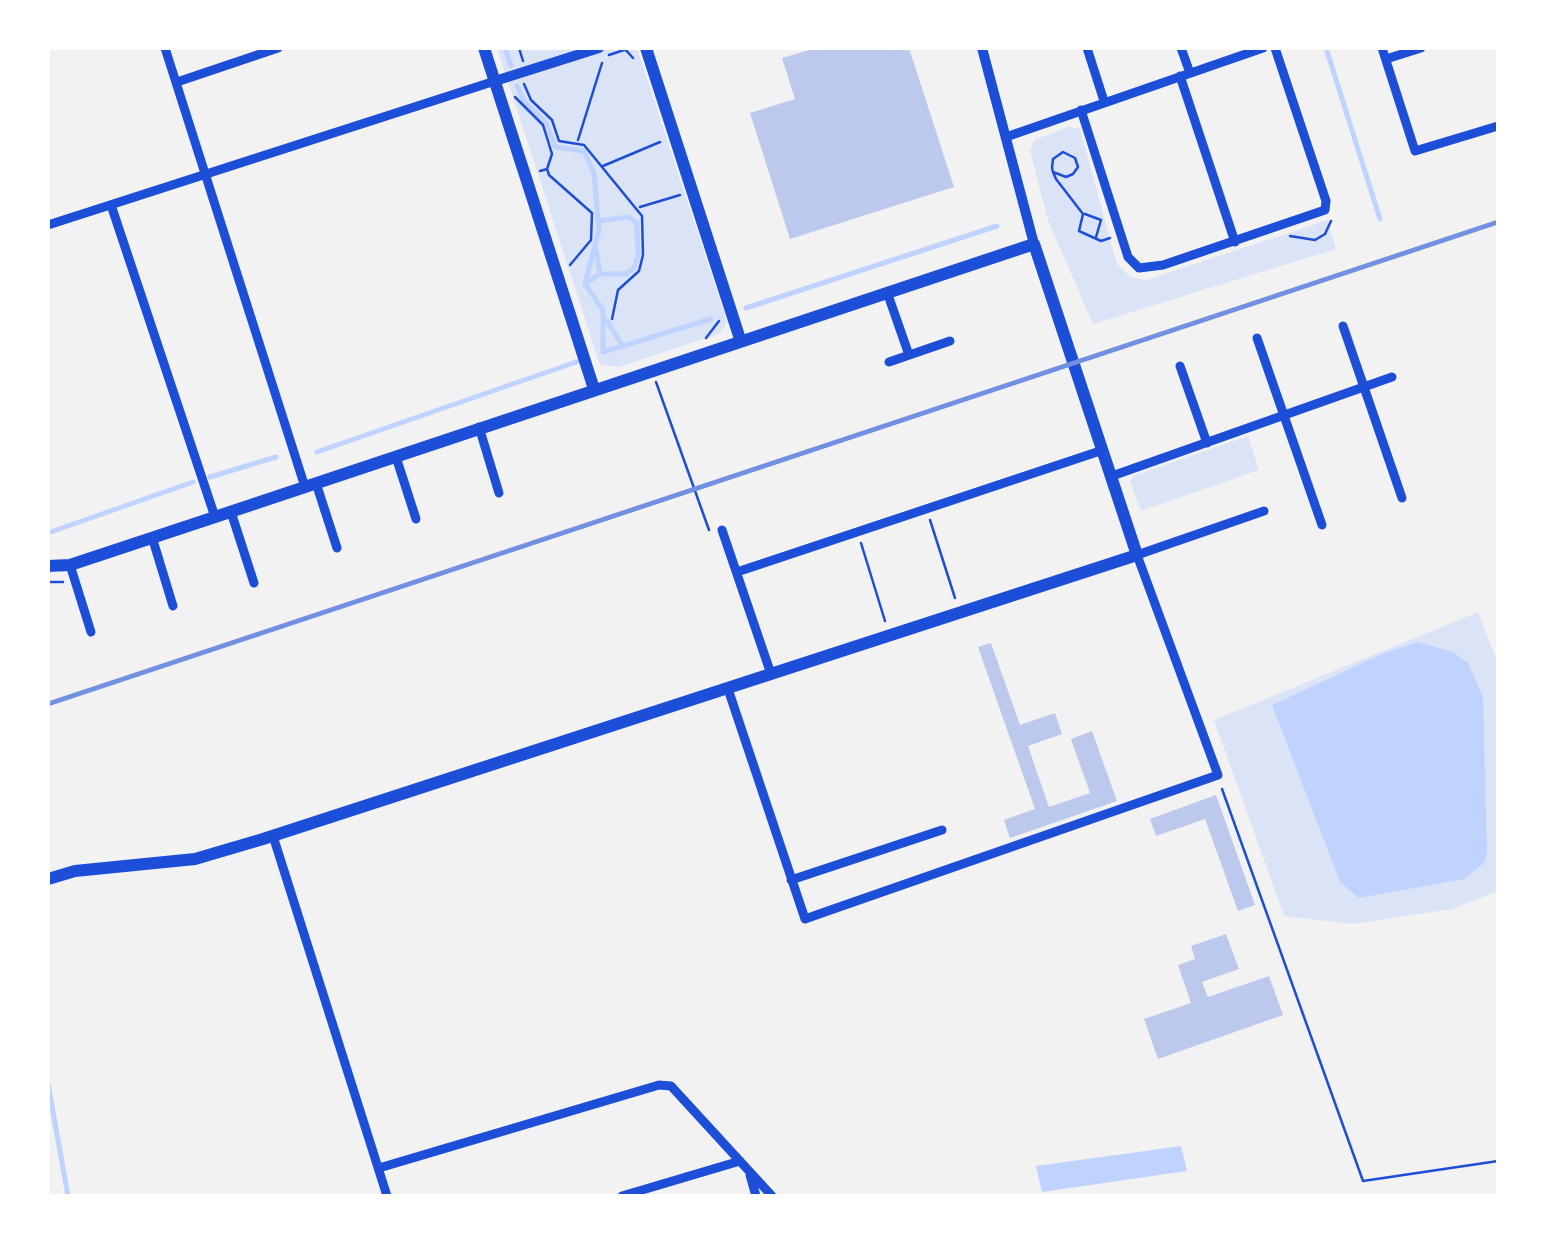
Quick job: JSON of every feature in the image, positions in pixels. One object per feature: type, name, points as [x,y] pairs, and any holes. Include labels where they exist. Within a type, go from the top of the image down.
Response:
[{"type":"main road","points":[[484,48],[594,389]]},
{"type":"main road","points":[[646,48],[740,339]]},
{"type":"main road","points":[[48,566],[70,565],[214,518],[740,339],[1034,244],[1137,555],[196,859],[75,871],[48,879]]},
{"type":"street","points":[[165,48],[310,485],[337,548]]},
{"type":"street","points":[[177,82],[278,48]]},
{"type":"street","points":[[982,48],[1034,244]]},
{"type":"street","points":[[1087,48],[1104,101]]},
{"type":"street","points":[[1181,48],[1185,75],[1236,242]]},
{"type":"street","points":[[1006,137],[1263,48]]},
{"type":"street","points":[[1080,110],[1128,257],[1146,269],[1236,242],[1325,210],[1326,201],[1276,48]]},
{"type":"street","points":[[1382,48],[1416,151],[1498,126]]},
{"type":"street","points":[[1386,59],[1421,48]]},
{"type":"street","points":[[48,226],[495,81],[601,52]]},
{"type":"street","points":[[111,204],[214,518]]},
{"type":"street","points":[[887,292],[910,355]]},
{"type":"street","points":[[1343,326],[1402,498]]},
{"type":"street","points":[[1257,338],[1322,525]]},
{"type":"street","points":[[889,362],[950,341]]},
{"type":"street","points":[[1180,366],[1207,443]]},
{"type":"street","points":[[1112,476],[1392,378]]},
{"type":"street","points":[[479,427],[500,493]]},
{"type":"street","points":[[736,572],[1103,450]]},
{"type":"street","points":[[396,456],[416,519]]},
{"type":"street","points":[[728,688],[805,919],[1218,775],[1137,555],[1264,511]]},
{"type":"street","points":[[231,512],[254,583]]},
{"type":"street","points":[[722,530],[772,674]]},
{"type":"street","points":[[152,538],[173,606]]},
{"type":"street","points":[[70,565],[91,632]]},
{"type":"street","points":[[791,880],[942,830]]},
{"type":"street","points":[[272,836],[388,1196]]},
{"type":"street","points":[[379,1168],[659,1085],[671,1086],[772,1196]]},
{"type":"street","points":[[622,1196],[744,1165]]},
{"type":"street","points":[[744,1165],[756,1196]]},
{"type":"street","points":[[662,1185],[665,1196]]},
{"type":"path","points":[[518,48],[524,62]]},
{"type":"path","points":[[624,48],[637,62]]},
{"type":"path","points":[[577,142],[587,122],[601,52]]},
{"type":"path","points":[[523,83],[531,100],[552,120],[559,141],[577,142],[638,208],[644,255],[636,276],[618,290],[612,319]]},
{"type":"path","points":[[512,92],[542,125],[552,154],[548,176],[592,214],[591,240],[568,266]]},
{"type":"path","points":[[602,167],[662,141]]},
{"type":"path","points":[[1054,172],[1073,174],[1078,166],[1075,158],[1063,152],[1058,154],[1054,172],[1083,214],[1101,220],[1095,238]]},
{"type":"path","points":[[538,172],[547,168]]},
{"type":"path","points":[[638,208],[680,195]]},
{"type":"path","points":[[1274,229],[1315,240],[1331,225],[1325,210]]},
{"type":"path","points":[[1083,214],[1079,231],[1095,238],[1122,236]]},
{"type":"path","points":[[690,343],[708,338],[719,324],[717,309]]},
{"type":"path","points":[[652,369],[711,534]]},
{"type":"path","points":[[927,509],[960,614]]},
{"type":"path","points":[[857,532],[890,637]]},
{"type":"path","points":[[1218,775],[1363,1181],[1498,1161]]},
{"type":"shaded area","points":[[497,48],[637,48],[727,322],[719,334],[619,367],[600,365]]},
{"type":"shaded area","points":[[1069,127],[1080,129],[1117,264],[1131,277],[1146,280],[1328,220],[1336,249],[1093,324],[1048,221],[1030,150],[1034,140]]},
{"type":"shaded area","points":[[1248,436],[1259,470],[1141,511],[1130,481],[1133,476]]},
{"type":"shaded area","points":[[1478,612],[1498,664],[1498,891],[1452,909],[1353,924],[1284,916],[1214,720]]},
{"type":"water","points":[[1418,642],[1453,652],[1468,663],[1483,697],[1487,852],[1484,863],[1464,879],[1359,898],[1340,882],[1272,705],[1382,654]]},
{"type":"water","points":[[1181,1146],[1187,1171],[1042,1192],[1036,1166]]},
{"type":"building","points":[[816,48],[909,48],[954,187],[790,239],[750,113],[795,99],[782,58]]},
{"type":"building","points":[[991,643],[1020,725],[1055,713],[1062,734],[1028,746],[1049,807],[1090,793],[1071,739],[1092,731],[1117,801],[1010,838],[1004,820],[1035,809],[978,647]]},
{"type":"building","points":[[1216,795],[1255,905],[1238,911],[1205,819],[1156,836],[1150,819]]},
{"type":"building","points":[[1226,934],[1239,969],[1202,982],[1208,997],[1269,976],[1283,1015],[1158,1059],[1144,1019],[1191,1003],[1178,965],[1195,959],[1191,946]]},
{"type":"waterway","points":[[505,48],[511,66]]},
{"type":"waterway","points":[[1326,48],[1380,219]]},
{"type":"waterway","points":[[517,86],[524,101],[546,122],[555,147],[584,151],[594,173],[599,230],[585,284],[603,310],[603,352],[711,319]]},
{"type":"waterway","points":[[585,284],[600,274],[626,274],[634,268],[638,255],[637,223],[628,217],[599,221]]},
{"type":"waterway","points":[[746,308],[997,226]]},
{"type":"waterway","points":[[596,250],[600,273]]},
{"type":"waterway","points":[[607,321],[622,345]]},
{"type":"waterway","points":[[317,452],[579,361]]},
{"type":"waterway","points":[[210,477],[276,457]]},
{"type":"waterway","points":[[48,533],[193,482]]},
{"type":"waterway","points":[[48,1084],[68,1196]]},
{"type":"railway","points":[[48,704],[1498,222]]}]
